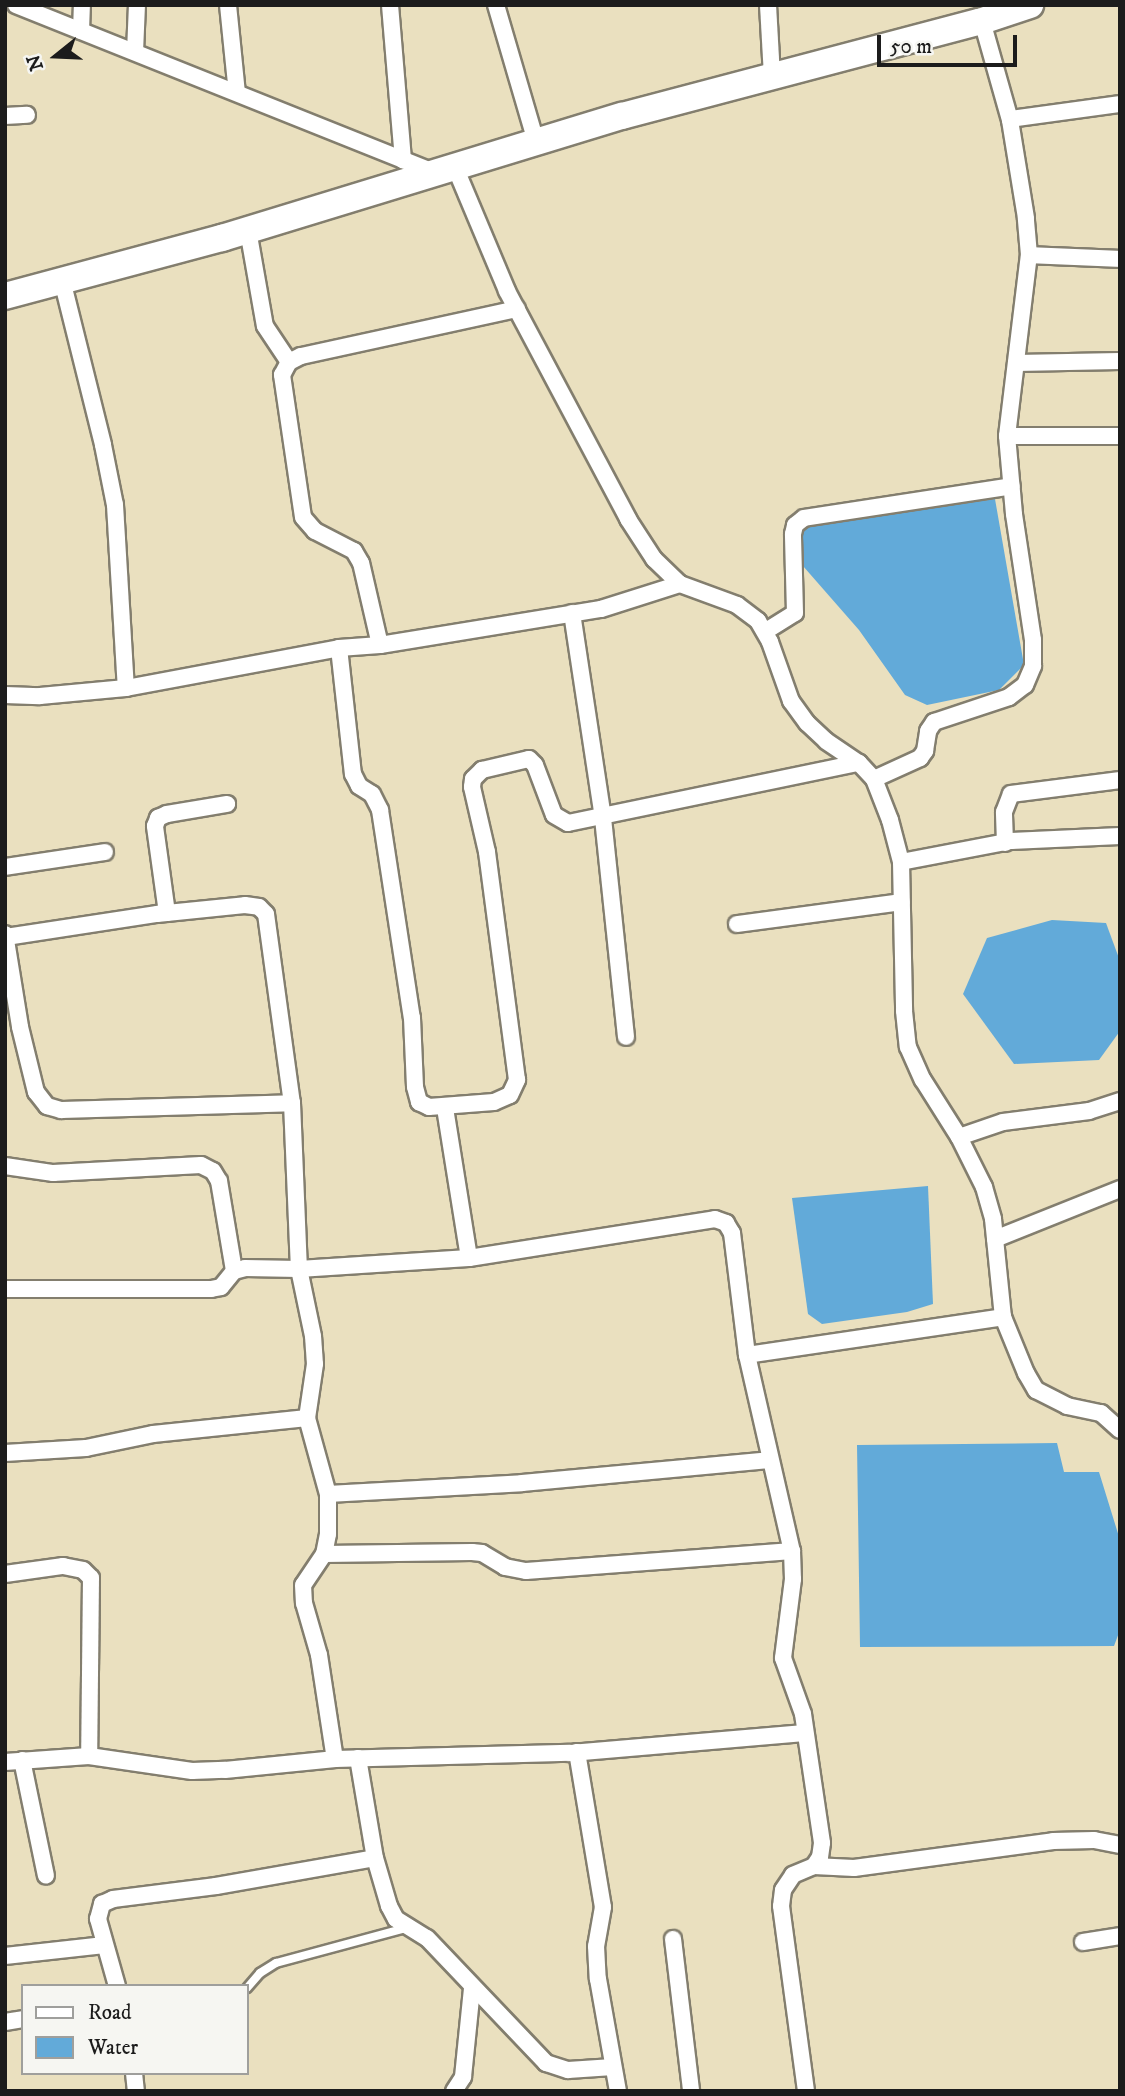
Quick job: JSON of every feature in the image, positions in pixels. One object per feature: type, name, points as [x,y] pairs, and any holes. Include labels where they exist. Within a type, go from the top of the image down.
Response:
[{"type":"main road","points":[[5,296],[248,230],[536,142],[982,21],[1030,5]]},
{"type":"street","points":[[16,5],[403,160],[445,170],[482,234],[517,309],[628,519],[654,559],[680,584],[737,604],[758,621],[766,631],[791,701],[807,723],[826,741],[859,763],[874,779],[890,820],[901,862],[904,1012],[908,1047],[923,1080],[959,1137],[984,1187],[995,1239],[1003,1317],[1026,1373],[1037,1390],[1067,1406],[1101,1413],[1120,1430]]},
{"type":"street","points":[[80,31],[82,5]]},
{"type":"street","points":[[135,52],[137,5]]},
{"type":"street","points":[[228,5],[237,93]]},
{"type":"street","points":[[390,5],[403,160]]},
{"type":"street","points":[[496,5],[536,142]]},
{"type":"street","points":[[768,5],[772,76]]},
{"type":"street","points":[[874,779],[920,758],[925,751],[928,731],[934,722],[1009,697],[1025,685],[1033,666],[1033,640],[1007,436],[1029,254],[1010,119],[982,21]]},
{"type":"street","points":[[1010,119],[1120,104]]},
{"type":"street","points":[[5,116],[27,115]]},
{"type":"street","points":[[248,230],[265,326],[289,362]]},
{"type":"street","points":[[1029,254],[1120,259]]},
{"type":"street","points":[[62,280],[115,505],[126,688]]},
{"type":"street","points":[[380,645],[360,563],[354,551],[315,531],[303,517],[282,375],[289,362],[301,356],[517,309]]},
{"type":"street","points":[[1016,363],[1120,361]]},
{"type":"street","points":[[1007,436],[1120,436]]},
{"type":"street","points":[[766,631],[795,613],[793,534],[795,526],[804,518],[1012,486]]},
{"type":"street","points":[[5,695],[40,696],[126,688],[339,649],[380,645],[601,609],[680,584]]},
{"type":"street","points":[[572,613],[603,818],[626,1037]]},
{"type":"street","points":[[339,649],[353,774],[359,786],[372,794],[380,810],[412,1017],[415,1087],[419,1102],[429,1107],[444,1108],[494,1102],[510,1095],[517,1080],[497,918],[473,779],[482,770],[529,759],[535,765],[554,816],[561,822],[603,818],[739,786],[859,763]]},
{"type":"street","points":[[1005,843],[1004,812],[1011,794],[1120,780]]},
{"type":"street","points":[[167,913],[155,826],[158,818],[167,814],[227,804]]},
{"type":"street","points":[[901,862],[1005,843],[1120,836]]},
{"type":"street","points":[[5,866],[105,852]]},
{"type":"street","points":[[737,924],[902,902]]},
{"type":"street","points":[[292,1103],[61,1110],[47,1106],[36,1092],[23,1040],[6,936],[245,905],[259,907],[266,914],[292,1103],[299,1269],[313,1336],[315,1364],[307,1418],[328,1494],[328,1534],[324,1554],[303,1585],[335,1759]]},
{"type":"street","points":[[959,1137],[1003,1122],[1089,1111],[1120,1101]]},
{"type":"street","points":[[444,1108],[469,1258]]},
{"type":"street","points":[[5,1166],[53,1173],[201,1165],[213,1171],[219,1181],[234,1271]]},
{"type":"street","points":[[995,1239],[1120,1189]]},
{"type":"street","points":[[5,1289],[211,1289],[221,1287],[234,1271],[245,1268],[299,1269],[469,1258],[715,1219],[726,1223],[732,1233],[747,1355],[792,1551],[793,1579],[783,1658],[803,1714],[822,1843],[820,1857],[814,1866]]},
{"type":"street","points":[[747,1355],[1003,1317]]},
{"type":"street","points":[[5,1453],[86,1448],[153,1434],[307,1418]]},
{"type":"street","points":[[328,1494],[522,1483],[769,1460]]},
{"type":"street","points":[[324,1554],[472,1552],[482,1553],[505,1567],[526,1571],[792,1551]]},
{"type":"street","points":[[5,1574],[63,1566],[83,1570],[91,1578],[89,1756]]},
{"type":"street","points":[[46,1876],[13,1761],[89,1756],[192,1771],[335,1759],[577,1752],[805,1733]]},
{"type":"street","points":[[577,1752],[603,1907],[596,1946],[598,1979],[618,2091]]},
{"type":"street","points":[[358,1758],[375,1858],[389,1906],[396,1919],[427,1938],[546,2063],[568,2070],[613,2067]]},
{"type":"street","points":[[806,2091],[781,1906],[783,1890],[793,1875],[814,1866],[854,1868],[1053,1841],[1094,1840],[1120,1845]]},
{"type":"street","points":[[116,1984],[98,1919],[102,1904],[113,1899],[216,1886],[375,1858]]},
{"type":"street","points":[[1083,1941],[1120,1936]]},
{"type":"street","points":[[673,1939],[691,2091]]},
{"type":"street","points":[[5,1956],[104,1945]]},
{"type":"street","points":[[454,2091],[463,2077],[472,1988]]},
{"type":"lane","points":[[248,1987],[275,1962],[406,1927]]},
{"type":"water","points":[[995,499],[1024,665],[999,690],[927,705],[905,695],[859,630],[796,558],[802,527]]},
{"type":"water","points":[[1052,920],[1106,923],[1120,961],[1120,1031],[1099,1060],[1014,1064],[963,994],[987,938]]},
{"type":"water","points":[[928,1186],[933,1304],[907,1312],[822,1324],[808,1314],[792,1198]]},
{"type":"water","points":[[1057,1443],[1064,1472],[1099,1472],[1120,1540],[1120,1630],[1114,1646],[860,1647],[857,1445]]}]
